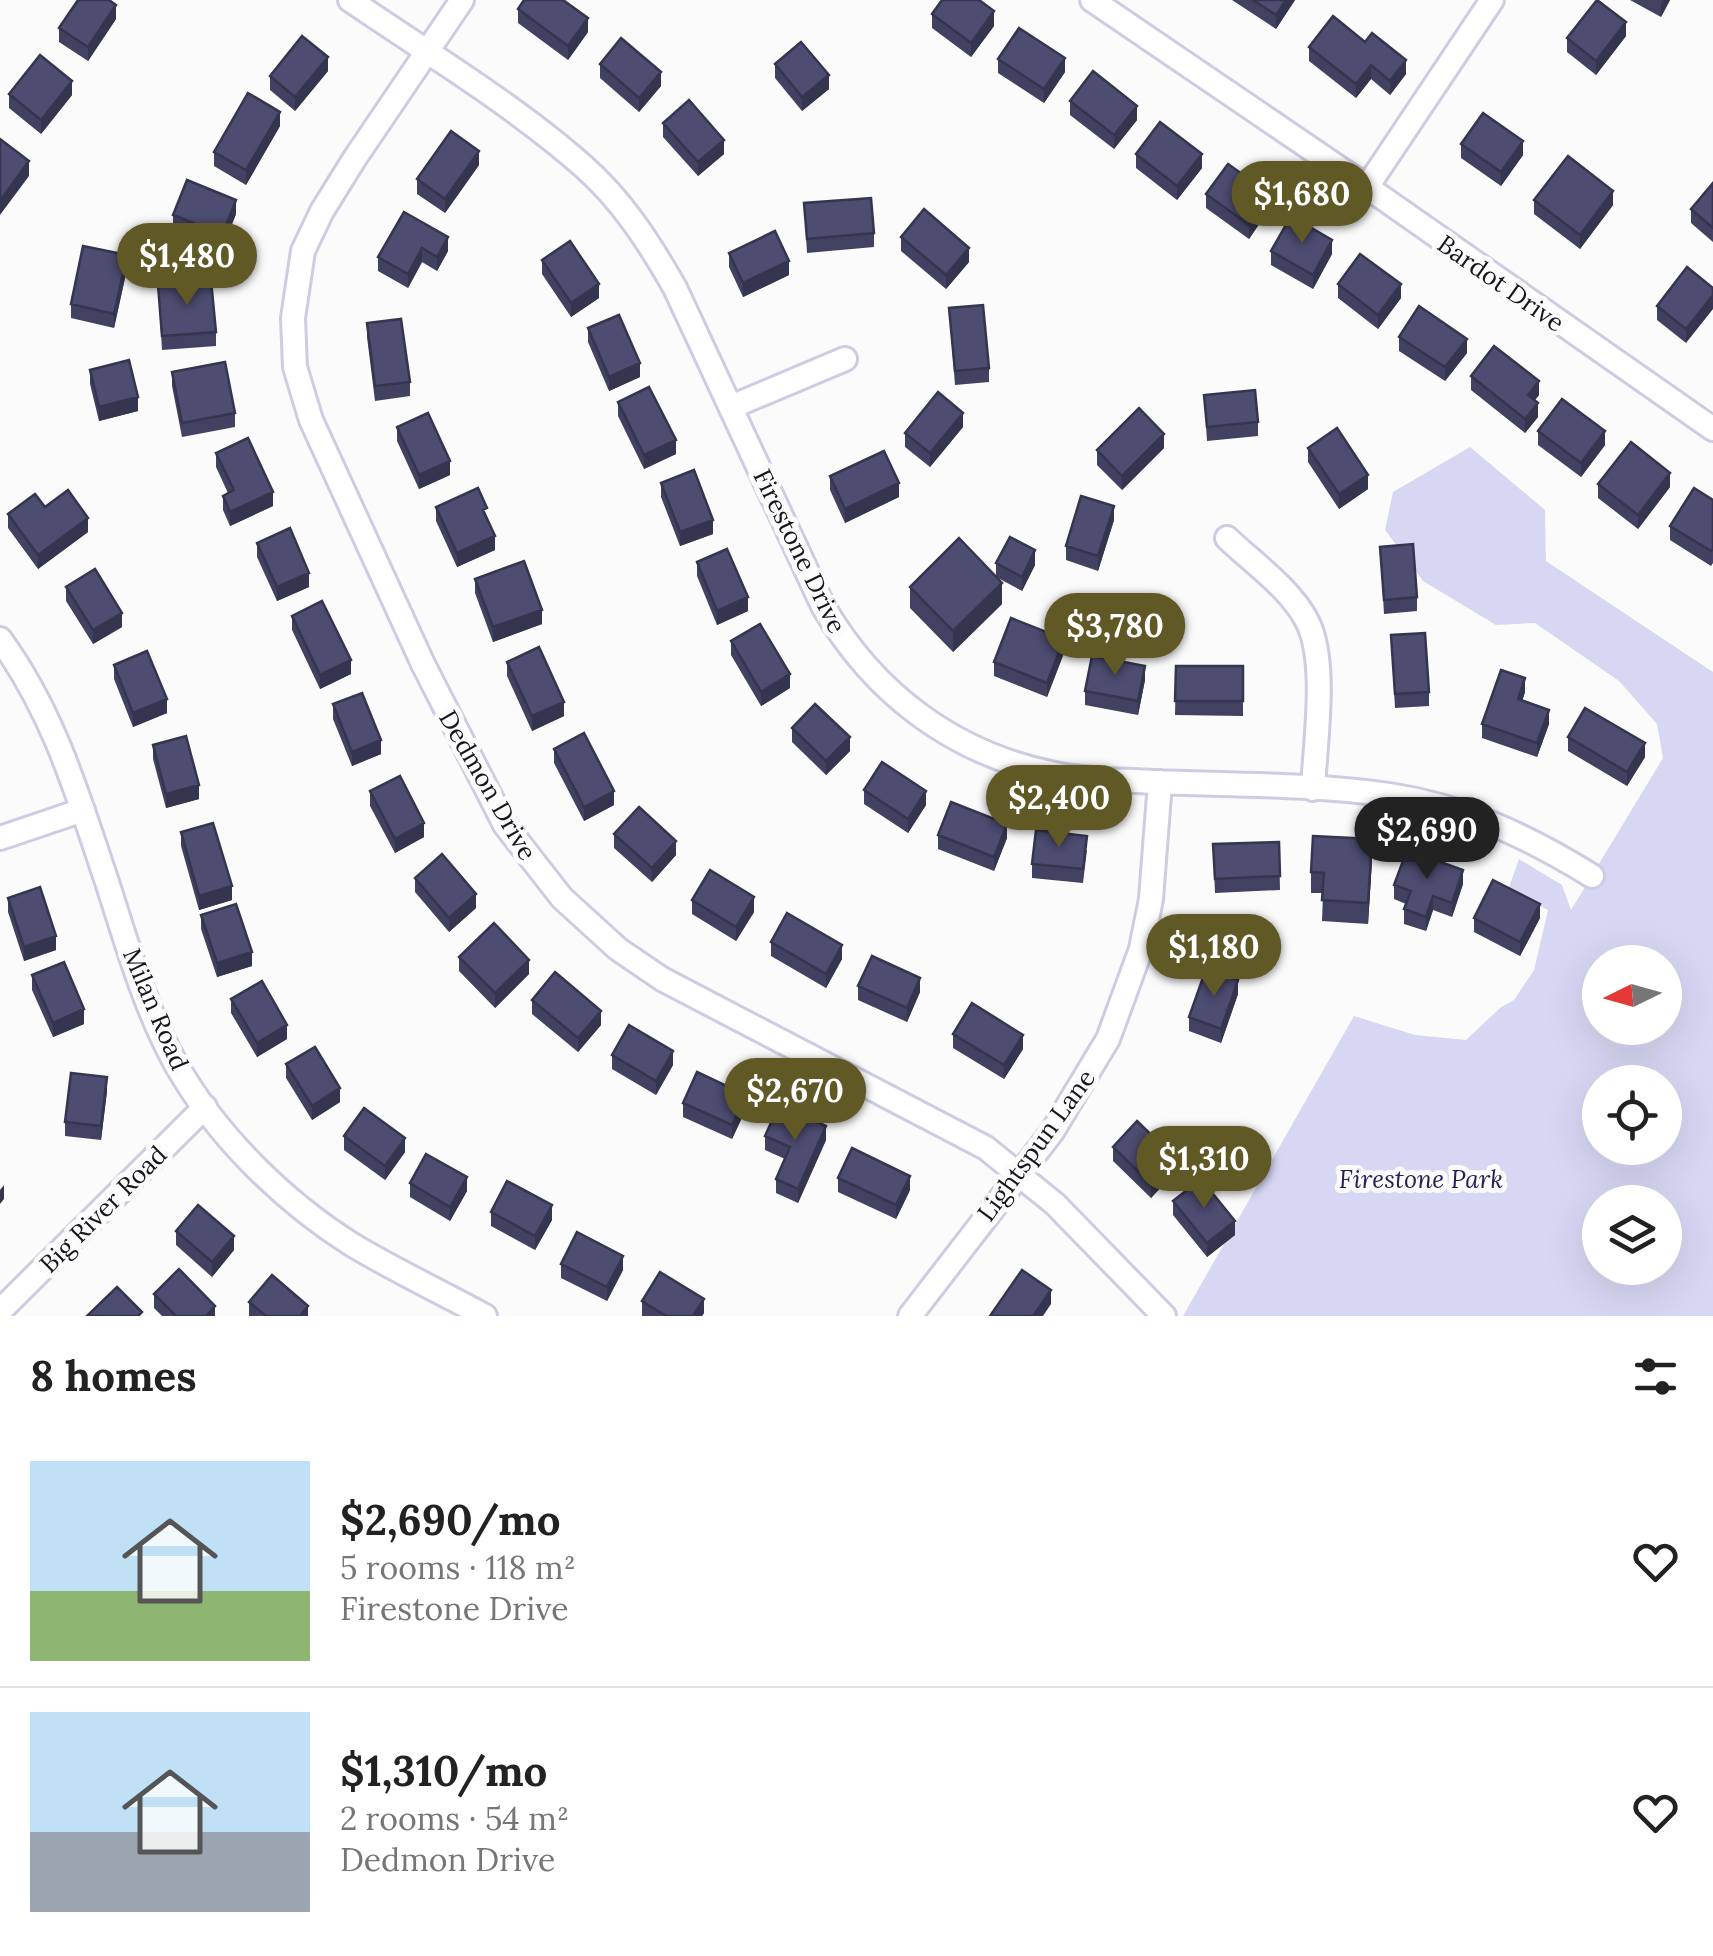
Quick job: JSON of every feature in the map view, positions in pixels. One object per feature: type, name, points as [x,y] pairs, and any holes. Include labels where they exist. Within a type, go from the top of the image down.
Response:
[{"type":"street","name":"Firestone Drive","points":[[350,0],[569,155],[624,210],[650,244],[675,288],[823,606],[860,662],[886,688],[954,738],[993,756],[1055,774],[1388,794],[1464,812],[1531,840],[1592,876]]},
{"type":"street","name":"Dedmon Drive","points":[[462,0],[322,211],[304,251],[292,318],[293,350],[312,420],[467,756],[505,826],[535,867],[562,898],[618,949],[662,979],[986,1148],[1055,1204],[1164,1316]]},
{"type":"street","name":"Bardot Drive","points":[[1092,0],[1713,429]]},
{"type":"street","points":[[1367,187],[1492,0]]},
{"type":"street","points":[[731,407],[845,359]]},
{"type":"street","points":[[1227,538],[1284,592],[1306,619],[1313,637],[1317,670],[1313,788]]},
{"type":"street","name":"Milan Road","points":[[0,640],[24,673],[48,719],[83,810],[145,997],[177,1065],[205,1107],[270,1180],[324,1226],[485,1316]]},
{"type":"street","name":"Lightspun Lane","points":[[910,1316],[1083,1085],[1108,1038],[1132,980],[1151,899],[1160,782]]},
{"type":"street","points":[[0,838],[83,810]]},
{"type":"street","name":"Big River Road","points":[[0,1311],[205,1107]]},
{"type":"green space","name":"Firestone Park","points":[[1470,447],[1545,510],[1546,561],[1713,672],[1713,1316],[1183,1316],[1354,1016],[1415,1035],[1466,1040],[1514,1000],[1534,970],[1548,910],[1508,890],[1519,859],[1562,885],[1571,910],[1663,758],[1657,724],[1619,681],[1535,623],[1496,625],[1423,581],[1385,530],[1393,492]]},
{"type":"building","points":[[78,0],[109,0],[116,5],[88,47],[59,28]]},
{"type":"building","points":[[524,0],[563,0],[588,18],[568,46],[518,9]]},
{"type":"building","points":[[942,0],[979,0],[994,11],[971,43],[932,14]]},
{"type":"building","points":[[1253,0],[1286,0],[1276,15]]},
{"type":"building","points":[[1597,0],[1626,22],[1596,61],[1567,38]]},
{"type":"building","points":[[1333,16],[1365,42],[1372,33],[1406,60],[1390,81],[1371,65],[1356,84],[1309,47]]},
{"type":"building","points":[[1019,28],[1065,58],[1044,89],[998,59]]},
{"type":"building","points":[[302,36],[328,57],[295,97],[270,76]]},
{"type":"building","points":[[621,38],[661,72],[639,98],[600,64]]},
{"type":"building","points":[[801,42],[829,75],[802,97],[775,64]]},
{"type":"building","points":[[40,55],[72,81],[41,120],[9,94]]},
{"type":"building","points":[[1093,71],[1137,106],[1114,135],[1070,101]]},
{"type":"building","points":[[248,93],[280,112],[246,170],[214,152]]},
{"type":"building","points":[[689,100],[724,140],[698,162],[663,123]]},
{"type":"building","points":[[1483,113],[1523,141],[1501,172],[1461,144]]},
{"type":"building","points":[[1160,122],[1202,154],[1177,186],[1136,154]]},
{"type":"building","points":[[451,131],[479,151],[445,199],[417,179]]},
{"type":"building","points":[[0,139],[29,161],[0,201]]},
{"type":"building","points":[[1568,156],[1613,191],[1580,235],[1534,200]]},
{"type":"building","points":[[1228,164],[1270,194],[1249,225],[1206,194]]},
{"type":"building","points":[[187,180],[236,200],[217,248],[187,236],[193,223],[173,215]]},
{"type":"building","points":[[1713,183],[1713,228],[1691,209]]},
{"type":"building","points":[[871,198],[874,233],[807,239],[804,203]]},
{"type":"building","points":[[924,209],[969,248],[946,275],[901,237]]},
{"type":"building","points":[[404,212],[448,237],[437,257],[422,248],[408,274],[378,257]]},
{"type":"building","points":[[1291,216],[1332,240],[1313,275],[1271,251]]},
{"type":"building","points":[[775,231],[789,261],[743,283],[729,253]]},
{"type":"building","points":[[570,241],[599,284],[571,303],[542,260]]},
{"type":"building","points":[[83,246],[127,255],[114,314],[71,304]]},
{"type":"building","points":[[1360,254],[1401,284],[1378,315],[1338,284]]},
{"type":"building","points":[[1687,267],[1713,288],[1713,295],[1686,329],[1657,306]]},
{"type":"building","points":[[211,280],[216,332],[162,336],[158,285]]},
{"type":"building","points":[[983,305],[989,368],[955,371],[949,308]]},
{"type":"building","points":[[1419,306],[1467,339],[1445,367],[1399,337]]},
{"type":"building","points":[[619,315],[640,363],[609,377],[588,328]]},
{"type":"building","points":[[401,319],[410,382],[375,386],[367,323]]},
{"type":"building","points":[[1494,346],[1539,381],[1528,395],[1538,403],[1525,419],[1471,376]]},
{"type":"building","points":[[129,360],[138,397],[99,407],[90,370]]},
{"type":"building","points":[[225,362],[235,413],[182,423],[172,372]]},
{"type":"building","points":[[649,387],[676,440],[644,455],[618,402]]},
{"type":"building","points":[[1255,390],[1258,422],[1207,427],[1204,395]]},
{"type":"building","points":[[938,392],[963,413],[930,453],[905,433]]},
{"type":"building","points":[[1562,399],[1605,431],[1581,463],[1538,431]]},
{"type":"building","points":[[1139,408],[1164,434],[1122,476],[1097,450]]},
{"type":"building","points":[[428,413],[450,461],[419,475],[397,427]]},
{"type":"building","points":[[1337,428],[1368,475],[1339,494],[1308,448]]},
{"type":"building","points":[[248,438],[273,492],[230,512],[223,496],[234,490],[216,453]]},
{"type":"building","points":[[1631,442],[1670,473],[1638,515],[1598,484]]},
{"type":"building","points":[[884,451],[899,483],[845,509],[830,476]]},
{"type":"building","points":[[694,470],[713,520],[680,532],[661,483]]},
{"type":"building","points":[[478,488],[495,536],[457,553],[436,507]]},
{"type":"building","points":[[1694,488],[1713,500],[1711,551],[1670,526]]},
{"type":"building","points":[[68,490],[88,518],[38,555],[8,514],[35,494],[45,507]]},
{"type":"building","points":[[1081,496],[1114,506],[1098,556],[1066,546]]},
{"type":"building","points":[[290,528],[309,573],[277,587],[257,543]]},
{"type":"building","points":[[1010,537],[1035,550],[1022,577],[996,563]]},
{"type":"building","points":[[959,538],[1002,583],[953,631],[910,587]]},
{"type":"building","points":[[1413,544],[1417,597],[1384,600],[1380,547]]},
{"type":"building","points":[[727,549],[748,597],[717,611],[697,562]]},
{"type":"building","points":[[524,561],[542,610],[493,627],[475,579]]},
{"type":"building","points":[[95,569],[122,613],[93,630],[66,587]]},
{"type":"building","points":[[322,601],[351,660],[320,675],[292,616]]},
{"type":"building","points":[[1011,618],[1064,639],[1047,683],[994,662]]},
{"type":"building","points":[[760,624],[790,674],[761,692],[731,641]]},
{"type":"building","points":[[1425,633],[1429,692],[1395,694],[1391,635]]},
{"type":"building","points":[[539,647],[564,702],[532,716],[507,662]]},
{"type":"building","points":[[147,651],[167,699],[133,713],[114,665]]},
{"type":"building","points":[[1092,656],[1145,666],[1138,701],[1085,691]]},
{"type":"building","points":[[1176,666],[1243,666],[1243,701],[1175,701]]},
{"type":"building","points":[[1501,670],[1525,678],[1518,699],[1549,710],[1537,743],[1482,724]]},
{"type":"building","points":[[362,693],[381,740],[352,752],[333,704]]},
{"type":"building","points":[[815,704],[850,737],[826,761],[792,728]]},
{"type":"building","points":[[1585,708],[1645,743],[1627,772],[1568,737]]},
{"type":"building","points":[[584,733],[614,791],[584,807],[554,749]]},
{"type":"building","points":[[186,736],[199,785],[166,794],[153,745]]},
{"type":"building","points":[[882,762],[926,791],[908,819],[864,790]]},
{"type":"building","points":[[400,776],[424,823],[395,839],[370,791]]},
{"type":"building","points":[[951,802],[1007,824],[994,857],[938,835]]},
{"type":"building","points":[[639,807],[676,841],[652,868],[614,834]]},
{"type":"building","points":[[213,823],[232,886],[199,896],[181,832]]},
{"type":"building","points":[[1036,830],[1087,836],[1083,869],[1032,864]]},
{"type":"building","points":[[1313,836],[1372,839],[1368,903],[1322,900],[1324,873],[1311,872]]},
{"type":"building","points":[[1279,842],[1280,876],[1215,879],[1213,844]]},
{"type":"building","points":[[1407,850],[1463,870],[1452,903],[1433,896],[1426,917],[1404,909],[1411,891],[1394,885]]},
{"type":"building","points":[[442,854],[476,894],[449,918],[415,878]]},
{"type":"building","points":[[710,870],[754,897],[736,927],[692,900]]},
{"type":"building","points":[[1493,880],[1540,904],[1520,942],[1474,918]]},
{"type":"building","points":[[40,887],[56,936],[24,947],[8,898]]},
{"type":"building","points":[[236,904],[252,952],[217,963],[201,915]]},
{"type":"building","points":[[787,913],[842,945],[826,974],[771,942]]},
{"type":"building","points":[[494,923],[529,960],[495,993],[459,957]]},
{"type":"building","points":[[872,956],[920,978],[907,1008],[858,986]]},
{"type":"building","points":[[64,962],[84,1009],[53,1023],[32,975]]},
{"type":"building","points":[[1206,969],[1238,980],[1221,1029],[1189,1017]]},
{"type":"building","points":[[555,972],[601,1011],[578,1038],[532,1000]]},
{"type":"building","points":[[262,981],[287,1025],[257,1043],[231,999]]},
{"type":"building","points":[[972,1003],[1023,1035],[1004,1065],[953,1034]]},
{"type":"building","points":[[629,1025],[673,1051],[656,1081],[612,1055]]},
{"type":"building","points":[[315,1047],[340,1088],[312,1106],[286,1064]]},
{"type":"building","points":[[697,1072],[746,1095],[732,1125],[683,1103]]},
{"type":"building","points":[[71,1073],[107,1077],[101,1126],[65,1122]]},
{"type":"building","points":[[779,1105],[826,1126],[798,1189],[776,1179],[790,1147],[765,1136]]},
{"type":"building","points":[[364,1108],[405,1138],[385,1166],[344,1136]]},
{"type":"building","points":[[1137,1121],[1175,1158],[1151,1184],[1113,1147]]},
{"type":"building","points":[[852,1148],[910,1176],[896,1205],[838,1178]]},
{"type":"building","points":[[426,1154],[467,1177],[450,1207],[410,1183]]},
{"type":"building","points":[[1201,1179],[1235,1221],[1207,1243],[1173,1201]]},
{"type":"building","points":[[507,1181],[552,1205],[535,1236],[491,1212]]},
{"type":"building","points":[[198,1205],[234,1236],[212,1262],[176,1231]]},
{"type":"building","points":[[577,1232],[623,1256],[607,1287],[561,1264]]},
{"type":"building","points":[[179,1269],[215,1306],[206,1316],[176,1316],[154,1294]]},
{"type":"building","points":[[1022,1270],[1051,1290],[1033,1316],[990,1316]]},
{"type":"building","points":[[660,1272],[704,1299],[693,1316],[666,1316],[642,1301]]},
{"type":"building","points":[[272,1275],[308,1306],[300,1316],[266,1316],[249,1302]]},
{"type":"building","points":[[117,1287],[142,1312],[138,1316],[87,1316]]}]
